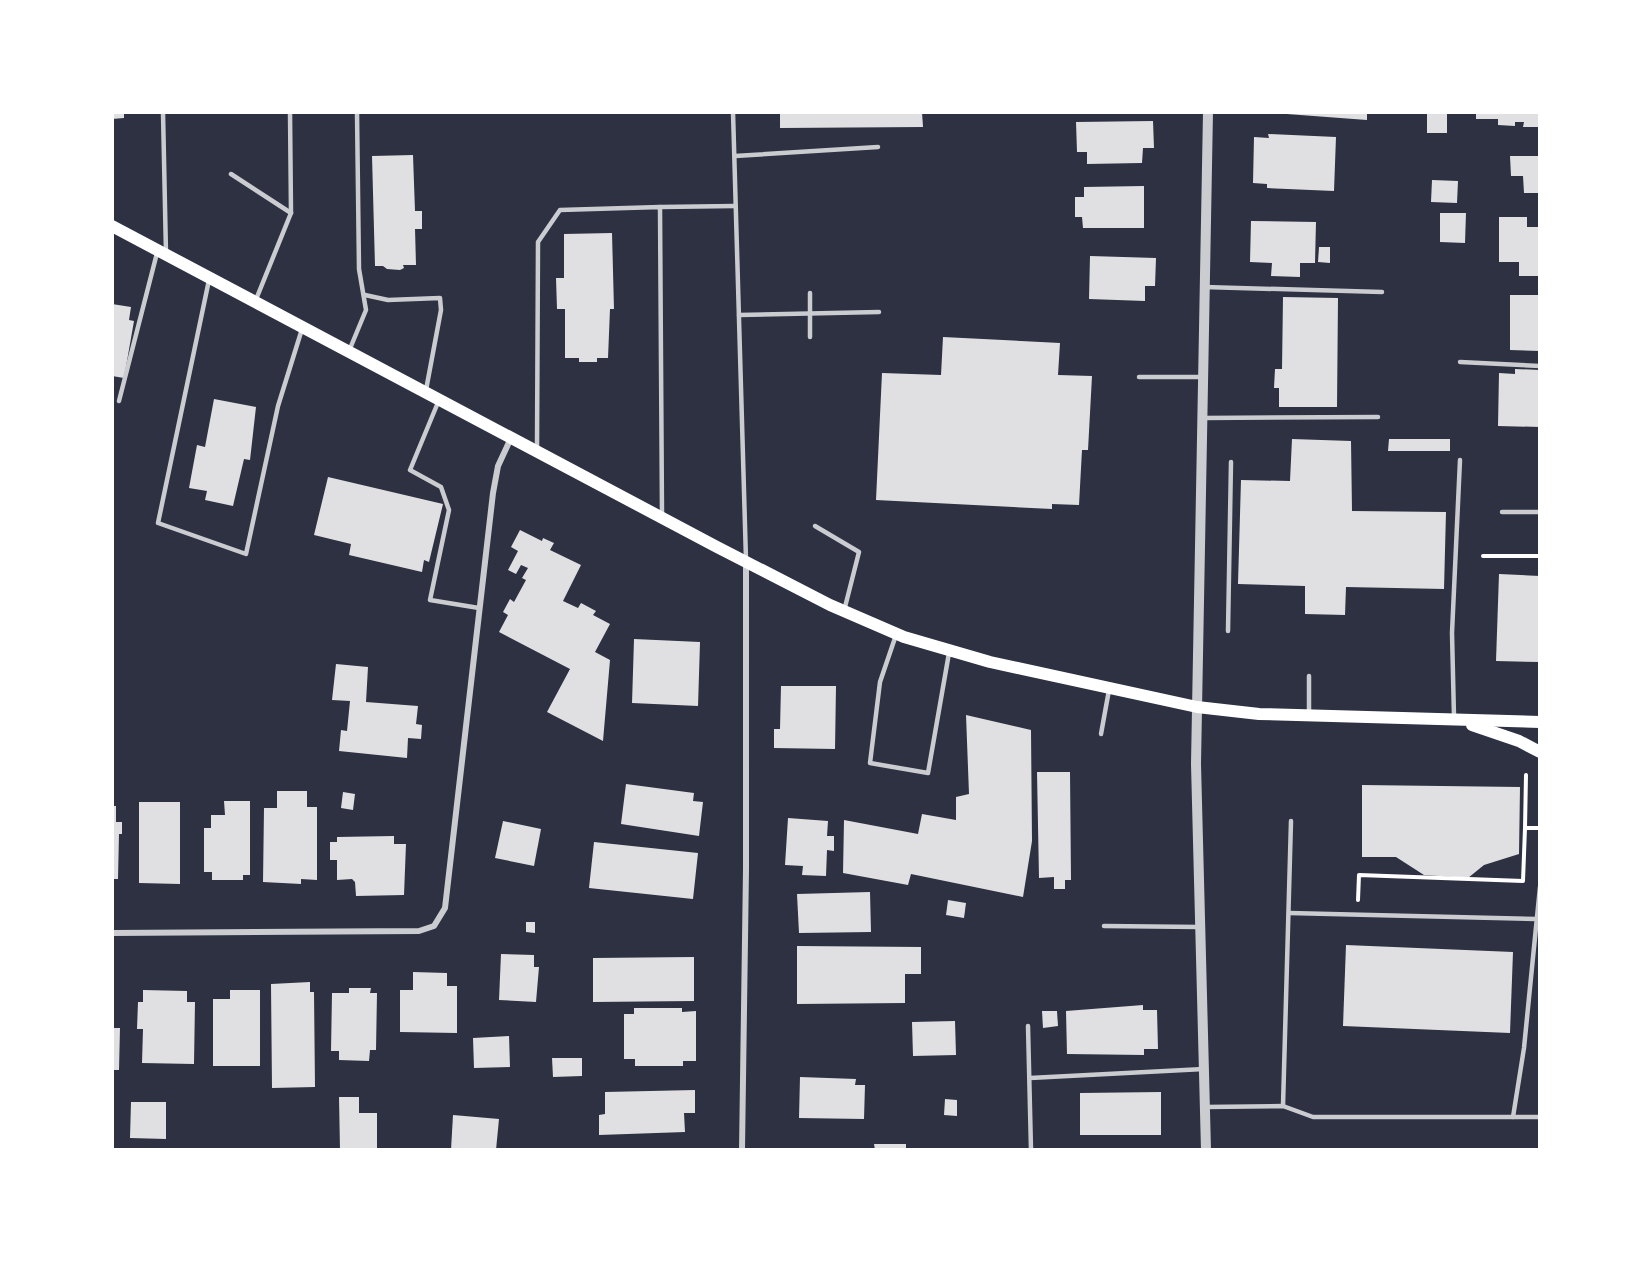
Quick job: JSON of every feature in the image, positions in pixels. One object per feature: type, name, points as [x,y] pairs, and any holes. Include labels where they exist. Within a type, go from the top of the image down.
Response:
[{"type":"main road","points":[[112,226],[746,561],[844,611],[896,634],[949,650],[1197,707],[1259,714],[1539,722]]},
{"type":"main road","points":[[1454,720],[1519,741],[1539,752]]},
{"type":"street","points":[[1206,1149],[1197,707],[1208,112]]},
{"type":"street","points":[[112,933],[418,931],[434,926],[445,908],[479,608],[498,466],[511,438]]},
{"type":"street","points":[[742,1149],[747,869],[746,561]]},
{"type":"lane","points":[[119,401],[162,252],[163,112]]},
{"type":"lane","points":[[255,302],[291,213],[290,112]]},
{"type":"lane","points":[[349,351],[366,309],[358,269],[357,112]]},
{"type":"lane","points":[[733,112],[746,561]]},
{"type":"lane","points":[[735,156],[878,147]]},
{"type":"lane","points":[[231,174],[291,213]]},
{"type":"lane","points":[[537,452],[538,242],[560,210],[735,206]]},
{"type":"lane","points":[[660,207],[662,517]]},
{"type":"lane","points":[[209,277],[158,523],[246,554],[278,406],[303,327]]},
{"type":"lane","points":[[1204,287],[1382,292]]},
{"type":"lane","points":[[810,293],[810,337]]},
{"type":"lane","points":[[365,296],[388,300],[440,298],[441,310],[426,393]]},
{"type":"lane","points":[[739,315],[879,312]]},
{"type":"lane","points":[[1460,362],[1539,366]]},
{"type":"lane","points":[[1139,377],[1203,377]]},
{"type":"lane","points":[[440,400],[410,470],[441,488],[449,510],[430,600],[479,608]]},
{"type":"lane","points":[[1202,418],[1378,417]]},
{"type":"lane","points":[[1454,720],[1452,633],[1460,460]]},
{"type":"lane","points":[[1228,631],[1231,462]]},
{"type":"lane","points":[[1502,512],[1539,512]]},
{"type":"lane","points":[[815,526],[859,552],[844,611]]},
{"type":"lane","points":[[896,634],[880,682],[870,763],[928,773],[949,650]]},
{"type":"lane","points":[[1309,676],[1309,715]]},
{"type":"lane","points":[[1101,735],[1110,688]]},
{"type":"lane","points":[[1283,1106],[1291,821]]},
{"type":"lane","points":[[1513,1117],[1524,1048],[1538,919],[1539,887]]},
{"type":"lane","points":[[1288,913],[1538,919]]},
{"type":"lane","points":[[1104,927],[1200,927]]},
{"type":"lane","points":[[1028,1026],[1031,1149]]},
{"type":"lane","points":[[1030,1078],[1204,1069]]},
{"type":"lane","points":[[1205,1107],[1283,1106],[1313,1117],[1539,1117]]},
{"type":"path","points":[[1483,556],[1539,556]]},
{"type":"path","points":[[1358,915],[1359,875],[1523,881],[1526,775]]},
{"type":"path","points":[[1526,828],[1539,828]]},
{"type":"building","points":[[112,112],[124,112],[124,118],[112,119]]},
{"type":"building","points":[[780,112],[922,112],[923,127],[780,128]]},
{"type":"building","points":[[1260,112],[1367,112],[1367,120]]},
{"type":"building","points":[[1427,112],[1447,112],[1447,133],[1427,133]]},
{"type":"building","points":[[1476,112],[1540,112],[1540,127],[1523,127],[1524,122],[1515,122],[1515,126],[1498,125],[1498,119],[1476,119]]},
{"type":"building","points":[[1153,121],[1154,148],[1143,148],[1142,163],[1087,164],[1087,152],[1077,152],[1076,122]]},
{"type":"building","points":[[1268,134],[1336,137],[1334,191],[1267,188],[1267,184],[1253,183],[1254,137],[1269,138]]},
{"type":"building","points":[[413,155],[415,211],[422,211],[422,229],[415,229],[416,265],[403,265],[404,268],[400,270],[375,266],[372,156]]},
{"type":"building","points":[[1510,156],[1540,156],[1540,193],[1524,193],[1523,176],[1511,176]]},
{"type":"building","points":[[1432,180],[1458,181],[1457,203],[1431,202]]},
{"type":"building","points":[[1144,186],[1144,228],[1083,228],[1082,217],[1075,217],[1075,197],[1084,197],[1084,187]]},
{"type":"building","points":[[1440,213],[1466,213],[1465,243],[1440,242]]},
{"type":"building","points":[[1499,217],[1527,217],[1527,227],[1540,227],[1540,276],[1519,276],[1519,262],[1499,262]]},
{"type":"building","points":[[1251,221],[1316,222],[1315,263],[1300,263],[1300,277],[1271,276],[1272,263],[1250,262]]},
{"type":"building","points":[[612,233],[614,309],[610,309],[608,358],[597,358],[597,362],[579,362],[579,358],[565,358],[565,309],[557,309],[556,278],[564,278],[564,234]]},
{"type":"building","points":[[1319,247],[1330,247],[1330,263],[1318,262]]},
{"type":"building","points":[[1090,256],[1156,258],[1155,286],[1145,286],[1145,301],[1089,299]]},
{"type":"building","points":[[1510,295],[1540,295],[1540,351],[1510,350]]},
{"type":"building","points":[[1283,297],[1338,298],[1337,407],[1279,407],[1279,388],[1274,388],[1275,369],[1282,369]]},
{"type":"building","points":[[112,304],[131,307],[129,320],[134,321],[124,378],[112,376]]},
{"type":"building","points":[[943,337],[1060,343],[1058,375],[1092,376],[1088,450],[1082,450],[1079,505],[1052,504],[1052,509],[876,500],[882,373],[941,375]]},
{"type":"building","points":[[1515,369],[1540,370],[1540,427],[1498,426],[1499,373],[1515,374]]},
{"type":"building","points":[[214,399],[256,407],[250,460],[244,459],[233,506],[205,500],[207,491],[189,488],[197,445],[205,447]]},
{"type":"building","points":[[1292,439],[1351,441],[1352,511],[1446,512],[1444,589],[1346,587],[1345,615],[1305,614],[1305,586],[1238,584],[1241,480],[1290,481]]},
{"type":"building","points":[[1389,439],[1450,439],[1450,451],[1388,451]]},
{"type":"building","points":[[328,477],[443,504],[429,562],[424,560],[422,572],[349,555],[351,544],[314,535]]},
{"type":"building","points":[[520,530],[542,541],[543,538],[554,543],[550,550],[581,565],[563,601],[578,608],[581,603],[596,611],[593,615],[610,624],[595,652],[610,660],[603,741],[547,712],[570,669],[499,632],[508,615],[503,612],[510,599],[514,602],[526,580],[522,578],[528,568],[521,565],[516,574],[508,570],[518,551],[511,547]]},
{"type":"building","points":[[1499,574],[1540,576],[1540,662],[1496,661]]},
{"type":"building","points":[[634,639],[700,642],[698,706],[632,703]]},
{"type":"building","points":[[336,664],[368,667],[366,702],[418,706],[416,724],[422,725],[421,739],[408,738],[407,758],[339,751],[341,730],[347,731],[350,701],[332,700]]},
{"type":"building","points":[[781,686],[836,686],[835,749],[774,748],[774,729],[780,729]]},
{"type":"building","points":[[966,715],[1031,730],[1032,841],[1023,897],[911,874],[908,885],[843,873],[844,820],[918,834],[922,814],[956,820],[956,797],[969,794]]},
{"type":"building","points":[[1037,772],[1070,772],[1071,880],[1065,880],[1065,889],[1054,889],[1054,877],[1039,878]]},
{"type":"building","points":[[626,784],[694,793],[693,801],[703,802],[699,836],[621,824]]},
{"type":"building","points":[[1362,785],[1520,787],[1519,854],[1484,865],[1468,878],[1424,875],[1396,857],[1362,857]]},
{"type":"building","points":[[277,791],[307,791],[307,807],[317,807],[317,880],[301,879],[301,884],[263,882],[264,808],[277,808]]},
{"type":"building","points":[[343,792],[355,794],[353,810],[341,808]]},
{"type":"building","points":[[224,801],[250,801],[250,875],[243,875],[243,880],[212,880],[212,872],[204,872],[204,828],[211,828],[211,815],[225,815]]},
{"type":"building","points":[[139,802],[180,802],[180,884],[139,883]]},
{"type":"building","points":[[112,806],[116,806],[116,822],[122,822],[122,834],[119,834],[118,879],[112,879]]},
{"type":"building","points":[[788,818],[828,821],[827,836],[834,836],[834,851],[827,850],[826,876],[802,875],[803,866],[785,865]]},
{"type":"building","points":[[503,821],[541,829],[534,866],[495,858]]},
{"type":"building","points":[[394,836],[394,844],[406,844],[404,895],[356,896],[355,882],[352,879],[337,880],[337,860],[330,860],[330,842],[337,842],[337,837]]},
{"type":"building","points":[[594,842],[698,853],[693,899],[589,888]]},
{"type":"building","points":[[870,892],[871,932],[799,933],[797,894]]},
{"type":"building","points":[[948,900],[966,903],[964,918],[946,915]]},
{"type":"building","points":[[526,922],[535,922],[535,933],[526,932]]},
{"type":"building","points":[[1346,945],[1513,952],[1510,1033],[1343,1026]]},
{"type":"building","points":[[797,946],[921,947],[921,974],[905,974],[905,1003],[797,1004]]},
{"type":"building","points":[[501,954],[534,955],[534,967],[539,967],[536,1002],[499,1000]]},
{"type":"building","points":[[694,957],[694,1001],[593,1002],[593,958]]},
{"type":"building","points":[[413,972],[447,973],[447,986],[457,986],[457,1033],[400,1032],[400,990],[413,990]]},
{"type":"building","points":[[310,982],[310,992],[314,992],[315,1087],[272,1088],[271,984]]},
{"type":"building","points":[[349,988],[371,988],[370,993],[377,993],[376,1050],[370,1050],[369,1061],[339,1060],[339,1051],[331,1051],[332,993],[349,993]]},
{"type":"building","points":[[143,990],[187,991],[187,1002],[195,1002],[194,1064],[142,1063],[143,1029],[137,1029],[138,1002],[143,1002]]},
{"type":"building","points":[[230,990],[260,990],[260,1066],[213,1066],[213,999],[230,999]]},
{"type":"building","points":[[1143,1005],[1143,1010],[1157,1010],[1158,1049],[1144,1049],[1144,1055],[1067,1054],[1066,1011]]},
{"type":"building","points":[[634,1008],[682,1008],[682,1012],[696,1011],[696,1061],[683,1061],[683,1066],[635,1066],[635,1059],[624,1059],[624,1014],[634,1014]]},
{"type":"building","points":[[1042,1011],[1057,1011],[1058,1026],[1043,1028]]},
{"type":"building","points":[[955,1021],[956,1055],[913,1056],[912,1022]]},
{"type":"building","points":[[112,1028],[120,1028],[119,1070],[112,1070]]},
{"type":"building","points":[[509,1036],[510,1067],[474,1068],[473,1038]]},
{"type":"building","points":[[552,1058],[582,1058],[582,1076],[553,1077]]},
{"type":"building","points":[[800,1077],[856,1079],[855,1085],[865,1085],[864,1119],[799,1118]]},
{"type":"building","points":[[695,1090],[695,1113],[684,1113],[685,1132],[599,1135],[599,1115],[605,1114],[605,1092]]},
{"type":"building","points":[[1161,1092],[1161,1135],[1080,1135],[1080,1093]]},
{"type":"building","points":[[339,1097],[359,1097],[359,1113],[377,1113],[377,1150],[340,1150]]},
{"type":"building","points":[[945,1099],[957,1100],[957,1116],[944,1115]]},
{"type":"building","points":[[131,1102],[166,1102],[166,1139],[130,1138]]},
{"type":"building","points":[[453,1115],[499,1119],[496,1150],[451,1150]]},
{"type":"building","points":[[874,1144],[906,1144],[906,1150],[875,1150]]}]
